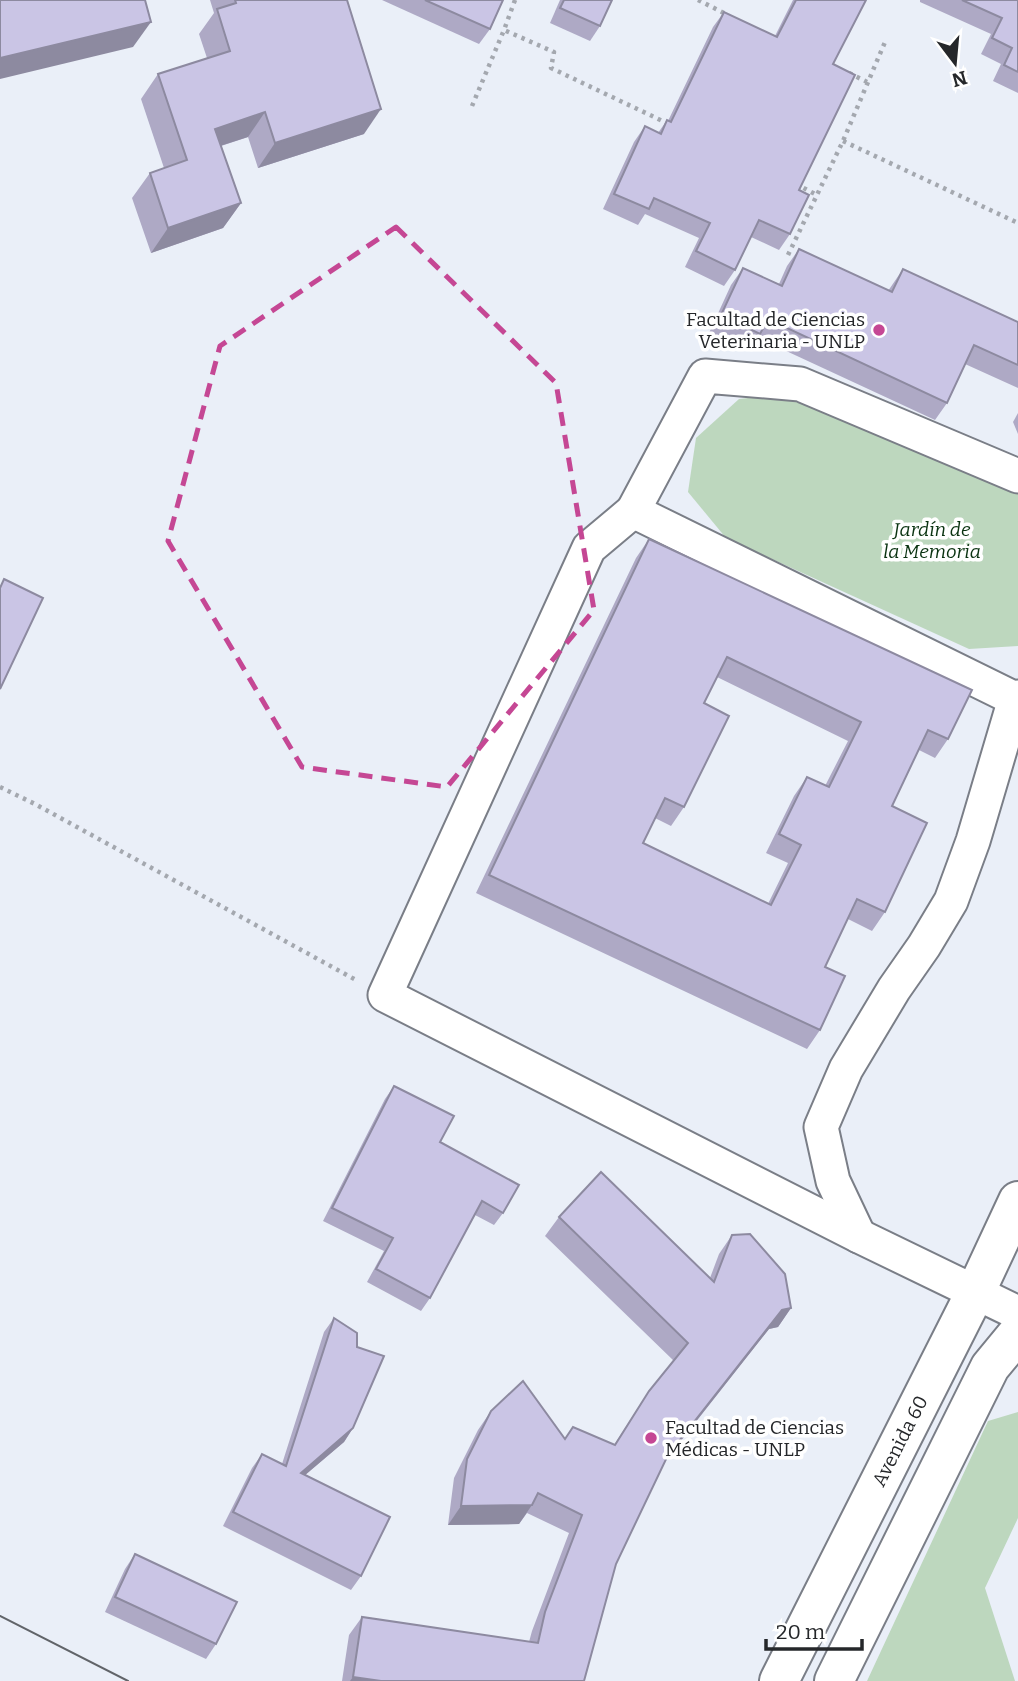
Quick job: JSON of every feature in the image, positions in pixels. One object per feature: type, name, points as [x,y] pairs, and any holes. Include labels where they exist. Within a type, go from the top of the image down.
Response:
[{"type":"main road","name":"Avenida 60","points":[[779,1681],[976,1291],[1018,1200]]},
{"type":"main road","points":[[834,1681],[990,1367],[1018,1333]]},
{"type":"lane","points":[[1018,476],[800,384],[705,376],[633,510],[589,548],[385,995],[859,1236],[1018,1312]]},
{"type":"lane","points":[[633,510],[1017,698],[973,841],[951,901],[846,1069],[821,1127],[834,1181],[859,1236]]},
{"type":"path","points":[[472,106],[515,0]]},
{"type":"path","points":[[698,0],[734,18]]},
{"type":"path","points":[[504,30],[554,52],[551,68],[672,126]]},
{"type":"path","points":[[788,255],[843,141],[884,43]]},
{"type":"path","points":[[843,70],[867,82]]},
{"type":"path","points":[[843,141],[1018,223]]},
{"type":"path","points":[[793,183],[817,195]]},
{"type":"path","points":[[0,787],[385,995]]},
{"type":"highlighted area","points":[[396,227],[556,383],[594,610],[447,787],[302,767],[168,541],[220,346]]},
{"type":"green space","name":"Jardín de la Memoria","points":[[800,392],[1018,485],[1018,646],[969,649],[726,538],[688,492],[696,438],[739,399]]},
{"type":"green space","points":[[1018,1412],[1018,1518],[985,1588],[1015,1681],[867,1681],[988,1421]]},
{"type":"building","points":[[0,0],[145,0],[151,22],[0,58]]},
{"type":"building","points":[[235,0],[347,0],[381,109],[275,143],[265,112],[215,129],[241,203],[168,228],[150,173],[187,160],[158,74],[230,51],[217,9],[236,3]]},
{"type":"building","points":[[425,0],[503,0],[490,29]]},
{"type":"building","points":[[564,0],[612,0],[600,26],[560,8]]},
{"type":"building","points":[[796,0],[866,0],[833,64],[855,75],[799,190],[809,195],[790,234],[759,220],[735,270],[696,251],[710,223],[654,198],[649,209],[614,194],[645,126],[661,134],[667,120],[671,122],[724,12],[777,37]]},
{"type":"building","points":[[962,0],[1018,0],[1018,72],[1004,65],[1012,48],[992,38],[1002,18]]},
{"type":"building","points":[[799,249],[892,292],[903,269],[1018,322],[1018,365],[974,345],[947,403],[768,319],[760,334],[721,315],[743,268],[782,286]]},
{"type":"building","points":[[649,539],[972,690],[948,739],[928,730],[892,806],[927,823],[885,912],[857,899],[825,967],[845,976],[820,1030],[489,875]],"holes":[[[727,657],[861,722],[829,787],[807,777],[779,834],[801,845],[771,905],[643,843],[665,798],[684,807],[729,716],[704,703]]]},
{"type":"building","points":[[4,579],[43,598],[0,689],[0,588]]},
{"type":"building","points":[[394,1086],[454,1116],[440,1142],[519,1185],[503,1213],[482,1201],[430,1298],[376,1269],[393,1238],[332,1208]]},
{"type":"building","name":"Facultad de Ciencias Médicas - UNLP","points":[[601,1172],[714,1282],[732,1235],[750,1234],[785,1274],[791,1308],[782,1310],[668,1455],[616,1564],[584,1681],[381,1681],[353,1677],[362,1617],[538,1643],[545,1612],[582,1515],[538,1493],[532,1505],[461,1506],[467,1459],[491,1411],[523,1381],[565,1439],[573,1427],[615,1445],[649,1391],[688,1343],[559,1217]]},
{"type":"building","points":[[334,1318],[357,1333],[357,1347],[384,1356],[353,1428],[301,1473],[390,1517],[361,1576],[233,1512],[262,1454],[286,1466]]},
{"type":"building","points":[[135,1554],[237,1602],[216,1644],[115,1597]]},
{"type":"tram line","points":[[0,1616],[128,1681]]},
{"type":"place","name":"Facultad de Ciencias Veterinaria - UNLP","points":[[879,330]]},
{"type":"place","name":"Facultad de Ciencias Médicas - UNLP","points":[[651,1438]]}]
